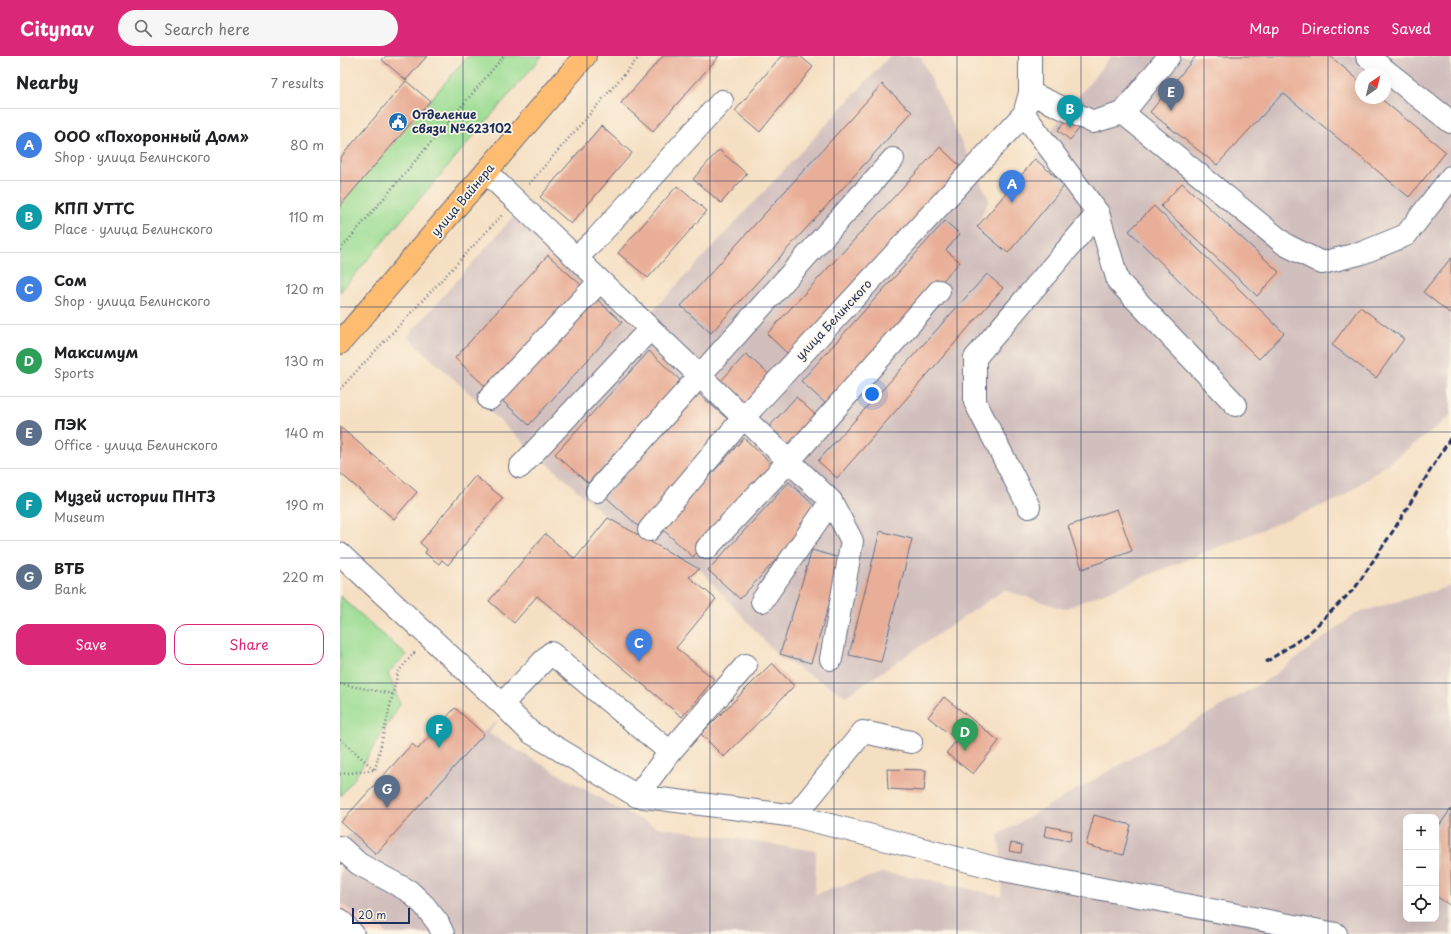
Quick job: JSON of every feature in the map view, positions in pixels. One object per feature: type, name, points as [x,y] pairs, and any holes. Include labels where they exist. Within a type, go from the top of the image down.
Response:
[{"type":"main road","name":"улица Вайнера","points":[[340,343],[585,56]]},
{"type":"street","points":[[1030,56],[1030,93],[1024,114],[1098,213],[1118,281],[1236,405]]},
{"type":"street","points":[[1030,93],[1093,122],[1123,113],[1169,56]]},
{"type":"street","points":[[1367,56],[1451,122]]},
{"type":"street","points":[[576,258],[594,242],[722,101]]},
{"type":"street","points":[[1123,113],[1286,245],[1322,263],[1362,254],[1406,234],[1451,177]]},
{"type":"street","name":"улица Белинского","points":[[649,530],[744,417],[1024,114]]},
{"type":"street","points":[[597,491],[893,159]]},
{"type":"street","points":[[486,172],[831,501],[852,541],[830,659]]},
{"type":"street","points":[[1029,507],[975,402],[975,358],[1098,213]]},
{"type":"street","points":[[489,399],[600,281]]},
{"type":"street","points":[[707,548],[789,461],[939,291]]},
{"type":"street","points":[[520,466],[650,328]]},
{"type":"street","points":[[762,601],[831,501]]},
{"type":"street","points":[[340,554],[502,704],[530,732],[638,796],[795,816],[1003,870],[1336,934]]},
{"type":"street","points":[[502,704],[551,653],[670,752]]},
{"type":"street","points":[[638,796],[670,752],[746,665]]},
{"type":"street","points":[[795,816],[863,732],[911,742]]},
{"type":"street","points":[[340,847],[359,864],[409,891],[424,905],[438,923],[443,934]]},
{"type":"street","points":[[340,920],[352,934]]},
{"type":"path","points":[[340,250],[504,56]]},
{"type":"path","points":[[340,389],[516,200],[640,56]]},
{"type":"path","points":[[375,770],[398,672],[414,653]]},
{"type":"path","points":[[340,684],[393,694]]},
{"type":"path","points":[[340,739],[375,770]]},
{"type":"path","points":[[340,774],[375,770]]},
{"type":"shaded area","points":[[890,56],[920,56],[989,200],[977,227],[1007,253],[1065,185],[1035,159],[1054,127],[1111,56],[1451,56],[1451,414],[1436,428],[1341,498],[1064,609],[1004,590],[846,696],[780,658],[699,568],[608,518],[407,337],[513,217],[637,328]]},
{"type":"shaded area","points":[[1451,586],[1451,934],[386,934],[385,931],[358,917],[340,902],[340,843],[362,822],[499,720],[488,733],[615,807],[657,827],[816,851],[815,894],[882,873],[916,877],[1001,896],[1003,870],[998,835],[1270,678],[1357,613]]},
{"type":"shaded area","points":[[340,902],[358,917],[385,931],[386,934],[340,934]]},
{"type":"green space","points":[[468,56],[542,56],[340,292],[340,205]]},
{"type":"green space","points":[[340,596],[406,655],[388,673],[400,704],[354,779],[340,796]]},
{"type":"building","points":[[386,56],[427,56],[406,80],[382,60]]},
{"type":"building","points":[[663,56],[719,56],[653,131],[621,103]]},
{"type":"building","points":[[781,56],[800,56],[813,67],[760,132],[735,111]]},
{"type":"building","points":[[1196,56],[1330,56],[1355,77],[1355,104],[1387,104],[1446,152],[1409,197],[1283,93],[1217,165],[1150,112]]},
{"type":"building","points":[[406,81],[430,101],[340,206],[340,158]]},
{"type":"building","points":[[882,84],[912,112],[711,333],[681,306]]},
{"type":"building","points":[[1071,115],[1082,125],[1070,140],[1058,130]]},
{"type":"building","points":[[601,126],[632,153],[571,224],[540,197]]},
{"type":"building","points":[[940,147],[962,168],[789,355],[767,334]]},
{"type":"building","points":[[719,150],[747,174],[721,203],[693,179]]},
{"type":"building","points":[[1035,159],[1065,185],[1008,253],[977,227]]},
{"type":"building","points":[[1182,183],[1279,272],[1257,296],[1161,206]]},
{"type":"building","points":[[677,186],[707,211],[648,278],[618,253]]},
{"type":"building","points":[[1154,206],[1284,333],[1259,359],[1129,231]]},
{"type":"building","points":[[945,221],[960,234],[946,250],[960,262],[827,405],[801,381]]},
{"type":"building","points":[[548,255],[581,285],[487,388],[455,358]]},
{"type":"building","points":[[1451,258],[1451,314],[1423,292]]},
{"type":"building","points":[[987,274],[1003,288],[837,478],[818,461]]},
{"type":"building","points":[[590,293],[622,322],[529,425],[496,395]]},
{"type":"building","points":[[1360,307],[1404,339],[1376,378],[1332,345]]},
{"type":"building","points":[[649,351],[681,381],[588,483],[555,454]]},
{"type":"building","points":[[746,354],[772,377],[744,407],[718,384]]},
{"type":"building","points":[[699,394],[732,423],[638,526],[606,497]]},
{"type":"building","points":[[796,397],[822,421],[794,451],[768,428]]},
{"type":"building","points":[[340,427],[417,492],[394,519],[340,473]]},
{"type":"building","points":[[744,438],[775,467],[693,557],[662,529]]},
{"type":"building","points":[[475,476],[503,498],[448,565],[442,560],[439,564],[425,553],[427,549],[420,543]]},
{"type":"building","points":[[789,482],[820,511],[740,599],[708,570]]},
{"type":"building","points":[[1117,509],[1132,551],[1082,569],[1068,526]]},
{"type":"building","points":[[608,518],[699,569],[689,577],[716,599],[676,648],[714,679],[682,717],[537,596],[514,623],[489,601],[545,534],[575,559]]},
{"type":"building","points":[[880,531],[912,539],[881,662],[849,655]]},
{"type":"building","points":[[812,550],[843,559],[811,663],[780,654]]},
{"type":"building","points":[[772,663],[794,686],[724,757],[701,734]]},
{"type":"building","points":[[944,697],[999,741],[973,774],[946,753],[957,740],[928,717]]},
{"type":"building","points":[[455,708],[484,734],[376,854],[341,822],[412,744],[418,749]]},
{"type":"building","points":[[887,769],[926,770],[924,791],[888,789]]},
{"type":"building","points":[[1451,809],[1451,906],[1439,898],[1439,826]]},
{"type":"building","points":[[1094,815],[1131,825],[1123,855],[1086,845]]},
{"type":"building","points":[[1046,826],[1072,831],[1070,841],[1044,836]]},
{"type":"building","points":[[1011,843],[1022,845],[1021,853],[1009,851]]},
{"type":"railway","points":[[1266,662],[1308,634],[1355,588],[1393,531],[1451,437]]},
{"type":"place","name":"ПЭК","points":[[1171,111]]},
{"type":"place","name":"Отделение связи №623102","points":[[398,122]]},
{"type":"place","name":"КПП УТТС","points":[[1070,128]]},
{"type":"place","name":"ООО «Похоронный Дом»","points":[[1012,203]]},
{"type":"place","name":"Сом","points":[[639,662]]},
{"type":"place","name":"Музей истории ПНТЗ","points":[[439,748]]},
{"type":"place","name":"Максимум","points":[[965,751]]},
{"type":"place","name":"ВТБ","points":[[387,808]]}]
